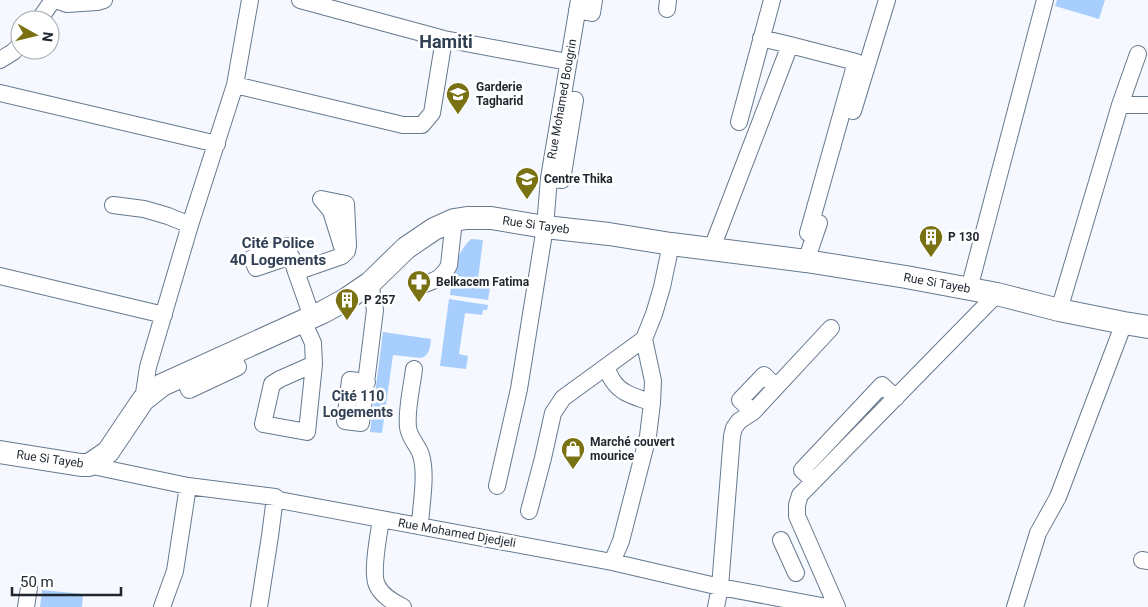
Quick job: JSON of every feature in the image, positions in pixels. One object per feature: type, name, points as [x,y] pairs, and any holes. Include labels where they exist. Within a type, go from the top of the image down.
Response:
[{"type":"main road","name":"Rue Si Tayeb","points":[[0,452],[82,465],[88,465],[98,460],[108,452],[143,400],[162,385],[345,300],[370,283],[406,248],[454,220],[467,218],[491,218],[545,227],[806,261],[997,294],[1124,324],[1148,325]]},
{"type":"street","points":[[54,0],[67,4],[104,0]]},
{"type":"street","points":[[143,400],[148,367],[190,225],[235,85],[250,0]]},
{"type":"street","points":[[300,0],[444,39],[568,62]]},
{"type":"street","points":[[578,5],[592,13],[594,0]]},
{"type":"street","points":[[738,122],[772,0]]},
{"type":"street","points":[[806,261],[829,192],[887,0]]},
{"type":"street","points":[[969,289],[1045,0]]},
{"type":"street","name":"Rue Mohamed Bougrin","points":[[563,92],[578,5]]},
{"type":"street","points":[[760,38],[856,62],[808,232]]},
{"type":"street","points":[[235,85],[403,125],[422,125],[432,113],[444,39]]},
{"type":"street","points":[[563,92],[575,87],[582,46],[571,45]]},
{"type":"street","points":[[712,248],[790,45]]},
{"type":"street","points":[[1059,310],[1120,105],[1138,54]]},
{"type":"street","points":[[497,486],[519,389],[545,227],[549,178],[562,180],[575,100],[563,92]]},
{"type":"street","points":[[0,93],[217,144]]},
{"type":"street","points":[[1120,105],[1148,105]]},
{"type":"street","points":[[113,205],[144,209],[190,225]]},
{"type":"street","points":[[419,286],[437,280],[447,270],[454,220]]},
{"type":"street","points":[[529,511],[553,413],[563,398],[644,339],[662,287],[671,244]]},
{"type":"street","points":[[296,272],[342,256],[344,253]]},
{"type":"street","points":[[291,256],[313,343],[314,364]]},
{"type":"street","points":[[0,276],[164,315]]},
{"type":"street","points":[[367,382],[375,310],[370,283]]},
{"type":"street","points":[[837,607],[796,516],[800,495],[997,294]]},
{"type":"street","points":[[1015,607],[1038,533],[1058,497],[1124,324]]},
{"type":"street","points":[[716,607],[720,587],[734,428],[738,421],[753,412],[831,328]]},
{"type":"street","points":[[612,562],[620,541],[648,436],[653,381],[644,339]]},
{"type":"street","points":[[606,367],[620,389],[652,403]]},
{"type":"street","points":[[414,368],[408,422],[410,437],[420,453],[422,462],[423,483],[420,525]]},
{"type":"street","name":"Rue Mohamed Djedjeli","points":[[88,465],[188,486],[275,497],[279,500],[612,562],[720,587],[827,607]]},
{"type":"street","points":[[162,607],[175,571],[188,486]]},
{"type":"street","points":[[259,607],[275,497]]},
{"type":"street","points":[[381,519],[374,567],[376,584],[387,598],[403,607]]},
{"type":"street","points":[[781,540],[796,573]]},
{"type":"street","points":[[788,556],[810,546]]},
{"type":"street","points":[[26,607],[29,588]]},
{"type":"shaded area","points":[[1057,0],[1105,0],[1099,19],[1055,6]]},
{"type":"shaded area","points":[[471,239],[483,240],[478,279],[491,281],[488,300],[450,295],[458,258]]},
{"type":"shaded area","points":[[449,299],[488,305],[487,310],[483,310],[482,315],[465,313],[459,354],[468,356],[466,369],[440,366]]},
{"type":"shaded area","points":[[383,332],[431,339],[430,348],[424,357],[393,355],[382,433],[370,432]]},
{"type":"shaded area","points":[[42,590],[83,594],[82,607],[40,607]]},
{"type":"place","name":"Garderie Tagharid","points":[[458,115]]},
{"type":"place","name":"Centre Thika","points":[[527,200]]},
{"type":"place","name":"P 130","points":[[931,258]]},
{"type":"place","name":"Belkacem Fatima","points":[[419,303]]},
{"type":"place","name":"P 257","points":[[347,321]]},
{"type":"place","name":"Marché couvert mourice","points":[[573,470]]},
{"type":"district","name":"Hamiti","points":[[446,41]]},
{"type":"district","name":"Cité Police 40 Logements","points":[[278,252]]},
{"type":"district","name":"Cité 110 Logements","points":[[358,404]]}]
